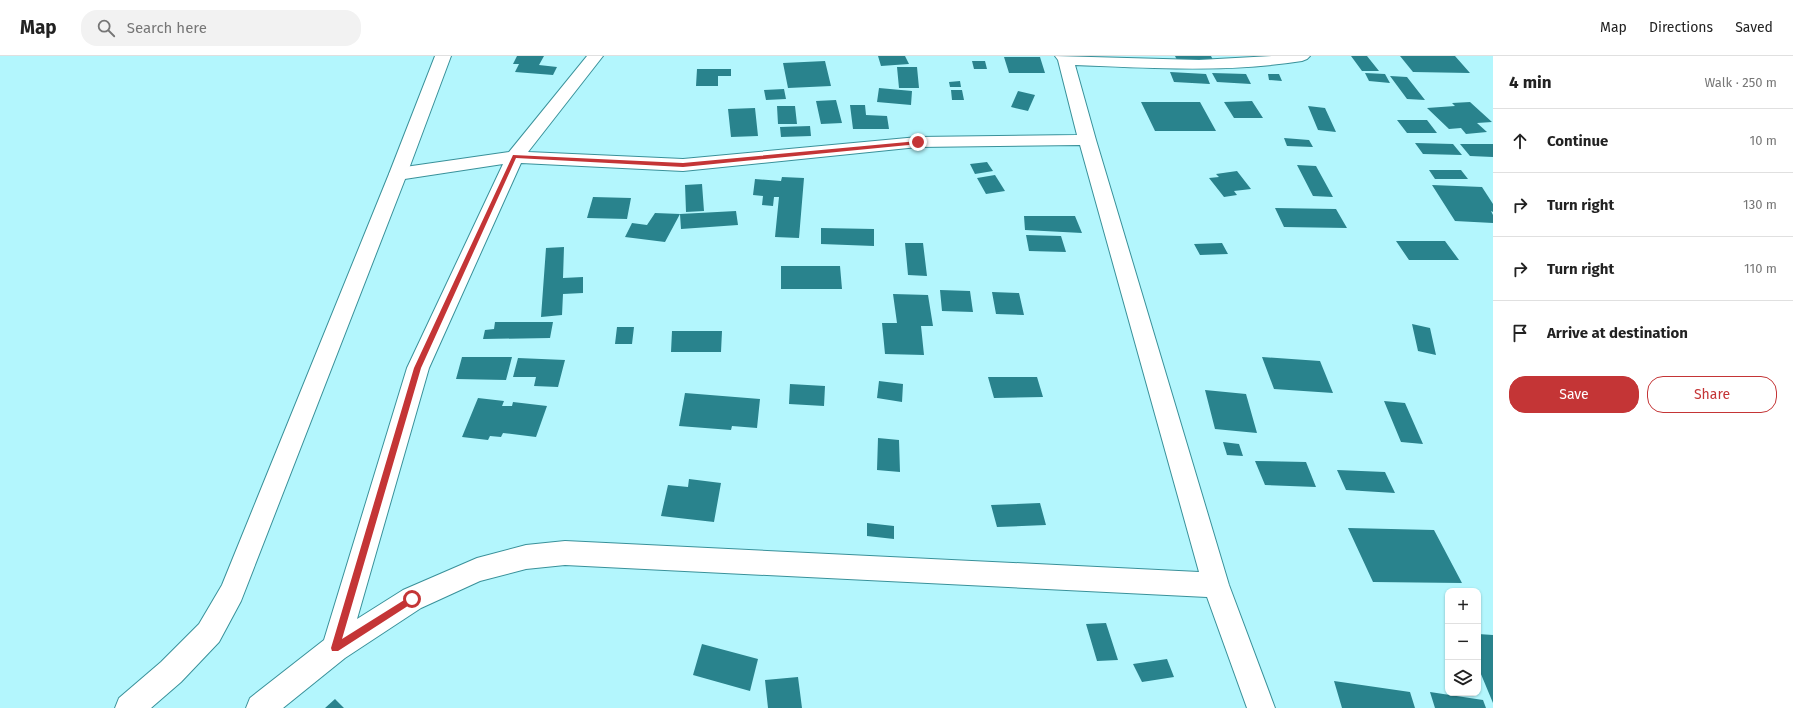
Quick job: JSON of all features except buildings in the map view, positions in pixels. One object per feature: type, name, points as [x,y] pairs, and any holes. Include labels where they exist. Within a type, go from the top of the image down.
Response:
[{"type":"street","points":[[129,708],[171,672],[209,633],[232,592],[398,174],[443,56]]},
{"type":"street","points":[[335,648],[418,368],[514,157],[568,88],[596,56]]},
{"type":"street","points":[[1261,708],[1216,585],[1064,58],[1199,65],[1264,62],[1302,56]]},
{"type":"street","points":[[398,174],[514,157],[683,165],[918,142],[1087,140]]},
{"type":"street","points":[[260,708],[335,648],[412,599],[477,570],[526,557],[565,553],[1216,585]]},
{"type":"route","points":[[412,599],[335,648],[418,368],[514,157],[683,165],[918,142]]}]
